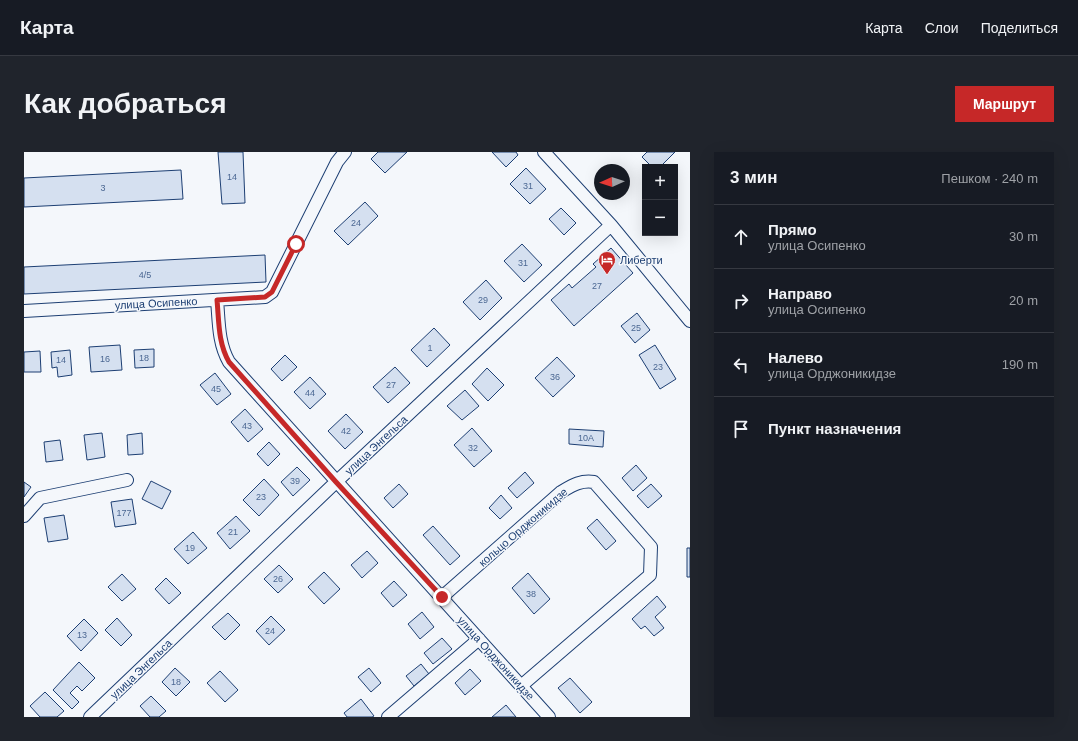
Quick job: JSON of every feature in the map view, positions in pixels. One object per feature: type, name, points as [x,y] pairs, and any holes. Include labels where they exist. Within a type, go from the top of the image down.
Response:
[{"type":"street","name":"улица Осипенко","points":[[24,311],[265,297],[272,292],[335,157],[345,152]]},
{"type":"street","points":[[544,152],[610,225],[690,321]]},
{"type":"street","name":"улица Энгельса","points":[[90,717],[336,482],[610,225]]},
{"type":"street","name":"улица Орджоникидзе","points":[[217,300],[221,342],[224,353],[229,362],[549,717]]},
{"type":"street","points":[[24,516],[40,498],[127,480]]},
{"type":"street","name":"кольцо Орджоникидзе","points":[[442,597],[561,492],[585,481],[594,482],[651,547],[650,575],[521,686]]},
{"type":"street","points":[[388,717],[479,639]]},
{"type":"building","points":[[218,152],[243,152],[245,203],[222,204]]},
{"type":"building","points":[[378,152],[407,152],[385,173],[371,159]]},
{"type":"building","points":[[492,152],[516,152],[518,155],[506,167]]},
{"type":"building","points":[[647,152],[675,152],[663,164],[649,164],[642,157]]},
{"type":"building","points":[[526,168],[546,189],[530,204],[510,184]]},
{"type":"building","points":[[181,170],[183,199],[24,207],[24,178]]},
{"type":"building","points":[[365,202],[378,216],[348,245],[334,231]]},
{"type":"building","points":[[561,208],[576,223],[564,235],[549,219]]},
{"type":"building","points":[[522,244],[542,265],[524,282],[504,261]]},
{"type":"building","points":[[611,248],[633,273],[574,326],[551,300],[569,284],[572,288],[596,267],[593,264]]},
{"type":"building","points":[[265,255],[266,282],[24,294],[24,267]]},
{"type":"building","points":[[486,280],[502,298],[480,320],[463,302]]},
{"type":"building","points":[[637,313],[650,330],[635,343],[621,326]]},
{"type":"building","points":[[434,328],[450,345],[427,367],[411,350]]},
{"type":"building","points":[[120,345],[122,370],[91,372],[89,347]]},
{"type":"building","points":[[655,345],[676,379],[660,389],[639,355]]},
{"type":"building","points":[[154,349],[154,367],[135,368],[134,350]]},
{"type":"building","points":[[70,350],[72,375],[58,377],[57,367],[52,368],[51,352]]},
{"type":"building","points":[[40,351],[41,372],[24,372],[24,352]]},
{"type":"building","points":[[285,355],[297,367],[282,381],[271,369]]},
{"type":"building","points":[[557,357],[575,376],[553,397],[535,378]]},
{"type":"building","points":[[395,367],[410,383],[388,403],[373,387]]},
{"type":"building","points":[[487,368],[504,385],[488,401],[472,384]]},
{"type":"building","points":[[215,373],[231,394],[217,405],[200,385]]},
{"type":"building","points":[[310,377],[326,394],[310,409],[294,392]]},
{"type":"building","points":[[465,390],[479,406],[462,420],[447,406]]},
{"type":"building","points":[[245,409],[263,429],[248,442],[231,422]]},
{"type":"building","points":[[346,414],[363,432],[345,449],[328,431]]},
{"type":"building","points":[[472,428],[492,451],[474,467],[454,445]]},
{"type":"building","points":[[569,429],[604,431],[603,447],[569,444]]},
{"type":"building","points":[[102,433],[105,457],[87,460],[84,435]]},
{"type":"building","points":[[142,433],[143,454],[128,455],[127,435]]},
{"type":"building","points":[[60,440],[63,460],[46,462],[44,442]]},
{"type":"building","points":[[269,442],[280,454],[268,466],[257,454]]},
{"type":"building","points":[[636,465],[647,478],[633,491],[622,478]]},
{"type":"building","points":[[297,467],[310,480],[293,496],[281,482]]},
{"type":"building","points":[[525,472],[534,483],[517,498],[508,488]]},
{"type":"building","points":[[264,479],[279,495],[259,516],[243,500]]},
{"type":"building","points":[[151,481],[171,491],[162,509],[142,499]]},
{"type":"building","points":[[24,482],[31,487],[24,497]]},
{"type":"building","points":[[399,484],[408,494],[393,508],[384,498]]},
{"type":"building","points":[[651,484],[662,496],[648,508],[637,496]]},
{"type":"building","points":[[501,495],[512,508],[500,519],[489,508]]},
{"type":"building","points":[[132,499],[136,524],[115,527],[111,502]]},
{"type":"building","points":[[64,515],[68,539],[48,542],[44,518]]},
{"type":"building","points":[[236,516],[250,531],[230,549],[217,533]]},
{"type":"building","points":[[597,519],[616,541],[606,550],[587,528]]},
{"type":"building","points":[[433,526],[460,556],[450,565],[423,535]]},
{"type":"building","points":[[193,532],[207,548],[188,564],[174,549]]},
{"type":"building","points":[[687,548],[690,548],[690,577],[687,577]]},
{"type":"building","points":[[367,551],[378,563],[362,578],[351,565]]},
{"type":"building","points":[[279,565],[293,579],[278,593],[264,579]]},
{"type":"building","points":[[324,572],[340,589],[324,604],[308,587]]},
{"type":"building","points":[[528,573],[550,599],[534,614],[512,588]]},
{"type":"building","points":[[122,574],[136,589],[122,601],[108,587]]},
{"type":"building","points":[[166,578],[181,593],[169,604],[155,589]]},
{"type":"building","points":[[394,581],[407,595],[393,607],[381,593]]},
{"type":"building","points":[[657,596],[666,607],[655,617],[664,628],[654,636],[645,626],[641,629],[632,619]]},
{"type":"building","points":[[422,612],[434,627],[420,639],[408,624]]},
{"type":"building","points":[[228,613],[240,625],[225,640],[212,627]]},
{"type":"building","points":[[271,616],[285,630],[269,645],[256,631]]},
{"type":"building","points":[[117,618],[132,635],[121,646],[105,630]]},
{"type":"building","points":[[84,619],[98,633],[81,651],[67,636]]},
{"type":"building","points":[[442,638],[452,649],[433,664],[424,653]]},
{"type":"building","points":[[79,662],[95,678],[82,691],[77,686],[70,693],[79,702],[72,709],[53,690]]},
{"type":"building","points":[[421,664],[429,674],[414,686],[406,676]]},
{"type":"building","points":[[175,668],[190,682],[176,696],[162,682]]},
{"type":"building","points":[[369,668],[381,683],[371,692],[358,677]]},
{"type":"building","points":[[470,669],[481,681],[465,695],[455,683]]},
{"type":"building","points":[[220,671],[238,690],[225,702],[207,683]]},
{"type":"building","points":[[570,678],[592,702],[580,713],[558,688]]},
{"type":"building","points":[[45,692],[64,711],[57,717],[40,717],[30,706]]},
{"type":"building","points":[[151,696],[166,711],[159,717],[150,717],[140,706]]},
{"type":"building","points":[[361,699],[374,716],[347,717],[344,713]]},
{"type":"building","points":[[506,705],[516,717],[492,717]]},
{"type":"place","name":"Либерти","points":[[607,275]]},
{"type":"route","points":[[296,244],[272,292],[265,297],[217,300],[221,342],[224,353],[229,362],[336,482],[442,597]]}]
